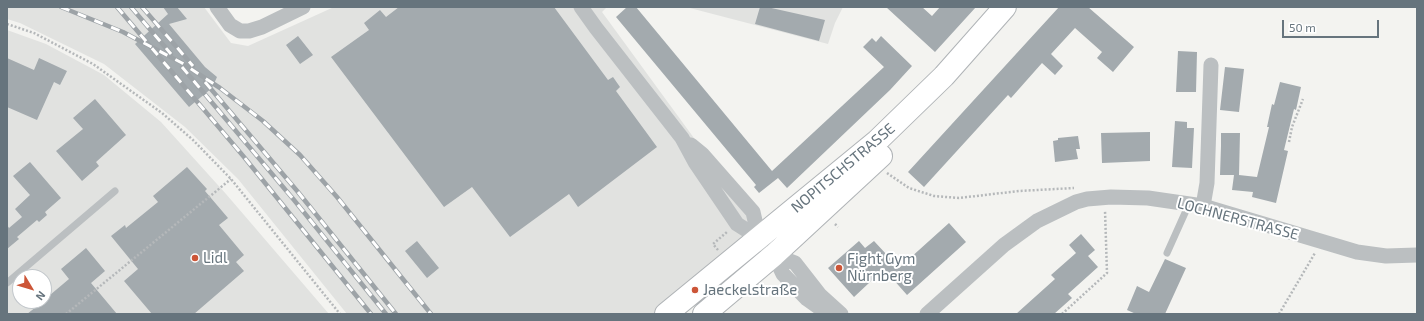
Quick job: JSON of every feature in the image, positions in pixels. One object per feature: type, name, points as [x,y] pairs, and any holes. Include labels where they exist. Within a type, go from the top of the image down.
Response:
[{"type":"main road","name":"NOPITSCHSTRASSE","points":[[666,314],[860,156],[894,126],[944,76],[1005,7]]},
{"type":"main road","name":"NOPITSCHSTRASSE","points":[[704,314],[774,255],[923,115],[953,85],[1022,7]]},
{"type":"street","points":[[217,7],[230,25],[240,31],[249,31],[262,27],[302,7]]},
{"type":"street","points":[[581,7],[682,138],[695,162],[737,224],[759,238],[774,255],[783,274],[807,299],[828,314]]},
{"type":"street","points":[[1196,205],[1207,183],[1211,65]]},
{"type":"street","name":"LOCHNERSTRASSE","points":[[927,314],[1004,244],[1037,221],[1076,202],[1087,200],[1105,198],[1148,198],[1196,205],[1364,253],[1386,256],[1417,255]]},
{"type":"street","points":[[774,255],[795,263],[820,295],[841,314]]},
{"type":"lane","points":[[7,284],[115,191]]},
{"type":"lane","points":[[1167,253],[1196,205]]},
{"type":"path","points":[[7,24],[34,33],[92,64],[162,114],[193,140],[231,179],[340,314]]},
{"type":"path","points":[[1289,142],[1292,127],[1303,99]]},
{"type":"path","points":[[885,172],[909,188],[934,196],[959,198],[1086,187],[1087,200]]},
{"type":"path","points":[[66,314],[231,179]]},
{"type":"path","points":[[1062,314],[1107,273],[1105,198]]},
{"type":"path","points":[[1279,314],[1322,241]]},
{"type":"path","points":[[713,244],[719,252]]},
{"type":"shaded area","points":[[7,7],[204,7],[231,43],[248,46],[334,7],[607,7],[602,12],[764,234],[667,314],[347,314],[238,179],[185,127],[104,64],[20,23],[7,19]]},
{"type":"shaded area","points":[[686,7],[843,7],[835,23],[828,44]]},
{"type":"shaded area","points":[[7,30],[46,44],[104,75],[161,122],[226,194],[329,314],[7,314]]},
{"type":"building","points":[[163,7],[177,7],[187,19],[169,24],[205,67],[217,77],[212,88],[189,107],[135,44],[168,14]]},
{"type":"building","points":[[399,7],[554,7],[608,80],[613,77],[620,87],[616,91],[657,147],[578,207],[569,194],[510,237],[472,187],[444,207],[331,57],[369,30],[364,23],[380,10],[386,17]]},
{"type":"building","points":[[627,7],[636,7],[772,171],[884,67],[863,47],[872,38],[876,42],[881,36],[912,66],[890,90],[787,188],[778,178],[759,193],[754,187],[756,185],[616,17]]},
{"type":"building","points":[[760,7],[767,7],[825,20],[819,41],[755,24]]},
{"type":"building","points":[[886,7],[922,7],[932,16],[940,7],[976,7],[935,52]]},
{"type":"building","points":[[1059,7],[1088,7],[1134,47],[1113,72],[1097,58],[1102,52],[1075,28],[1051,54],[1063,66],[1055,75],[1042,63],[1011,98],[1008,95],[924,187],[908,172]]},
{"type":"building","points":[[298,36],[313,55],[300,64],[286,45]]},
{"type":"building","points":[[1178,51],[1197,52],[1196,92],[1176,92]]},
{"type":"building","points":[[7,58],[34,70],[39,58],[67,71],[60,85],[54,82],[37,120],[7,107]]},
{"type":"building","points":[[1225,67],[1244,69],[1239,112],[1220,110]]},
{"type":"building","points":[[1280,82],[1301,87],[1284,150],[1288,151],[1276,203],[1252,197],[1253,192],[1232,190],[1234,175],[1220,175],[1221,133],[1240,133],[1239,175],[1257,177],[1269,127],[1267,127],[1272,104],[1274,105]]},
{"type":"building","points":[[95,99],[126,135],[96,162],[99,166],[82,181],[56,151],[83,129],[73,118]]},
{"type":"building","points":[[1175,121],[1187,122],[1187,128],[1194,128],[1192,168],[1172,167]]},
{"type":"building","points":[[1150,132],[1150,161],[1102,163],[1101,133]]},
{"type":"building","points":[[1078,136],[1080,149],[1076,149],[1078,159],[1055,162],[1053,141],[1058,140],[1058,138]]},
{"type":"building","points":[[30,162],[61,198],[45,212],[47,215],[39,222],[37,220],[17,237],[19,239],[7,249],[7,225],[9,228],[22,217],[15,209],[30,195],[13,176]]},
{"type":"building","name":"Lidl","points":[[187,167],[207,189],[205,191],[228,218],[219,225],[244,255],[236,262],[244,271],[194,314],[152,314],[124,281],[138,269],[111,236],[125,225],[126,228],[158,202],[153,196]]},
{"type":"building","points":[[949,223],[966,242],[907,295],[884,269],[854,297],[828,268],[859,241],[865,248],[874,241],[899,268]]},
{"type":"building","points":[[1081,234],[1095,250],[1088,256],[1098,267],[1068,294],[1072,298],[1054,314],[1016,314],[1055,279],[1051,275],[1076,253],[1069,245]]},
{"type":"building","points":[[417,241],[439,268],[427,278],[405,251]]},
{"type":"building","points":[[86,248],[105,271],[91,283],[117,314],[27,314],[33,309],[52,309],[52,293],[69,279],[61,269]]},
{"type":"building","points":[[1165,259],[1186,268],[1165,314],[1136,314],[1127,310],[1137,286],[1149,292]]},
{"type":"railway","points":[[61,7],[123,32],[182,63],[220,88],[263,121],[300,155],[337,197],[431,314]]},
{"type":"railway","points":[[117,7],[244,157],[371,314]]},
{"type":"railway","points":[[131,7],[171,54]]},
{"type":"railway","points":[[142,7],[193,66]]},
{"type":"railway","points":[[182,67],[294,200],[386,314]]},
{"type":"railway","points":[[205,82],[298,192],[396,314]]},
{"type":"place","name":"Lidl","points":[[195,258]]},
{"type":"place","name":"Fight Gym Nürnberg","points":[[839,268]]},
{"type":"place","name":"Jaeckelstraße","points":[[695,290]]}]
